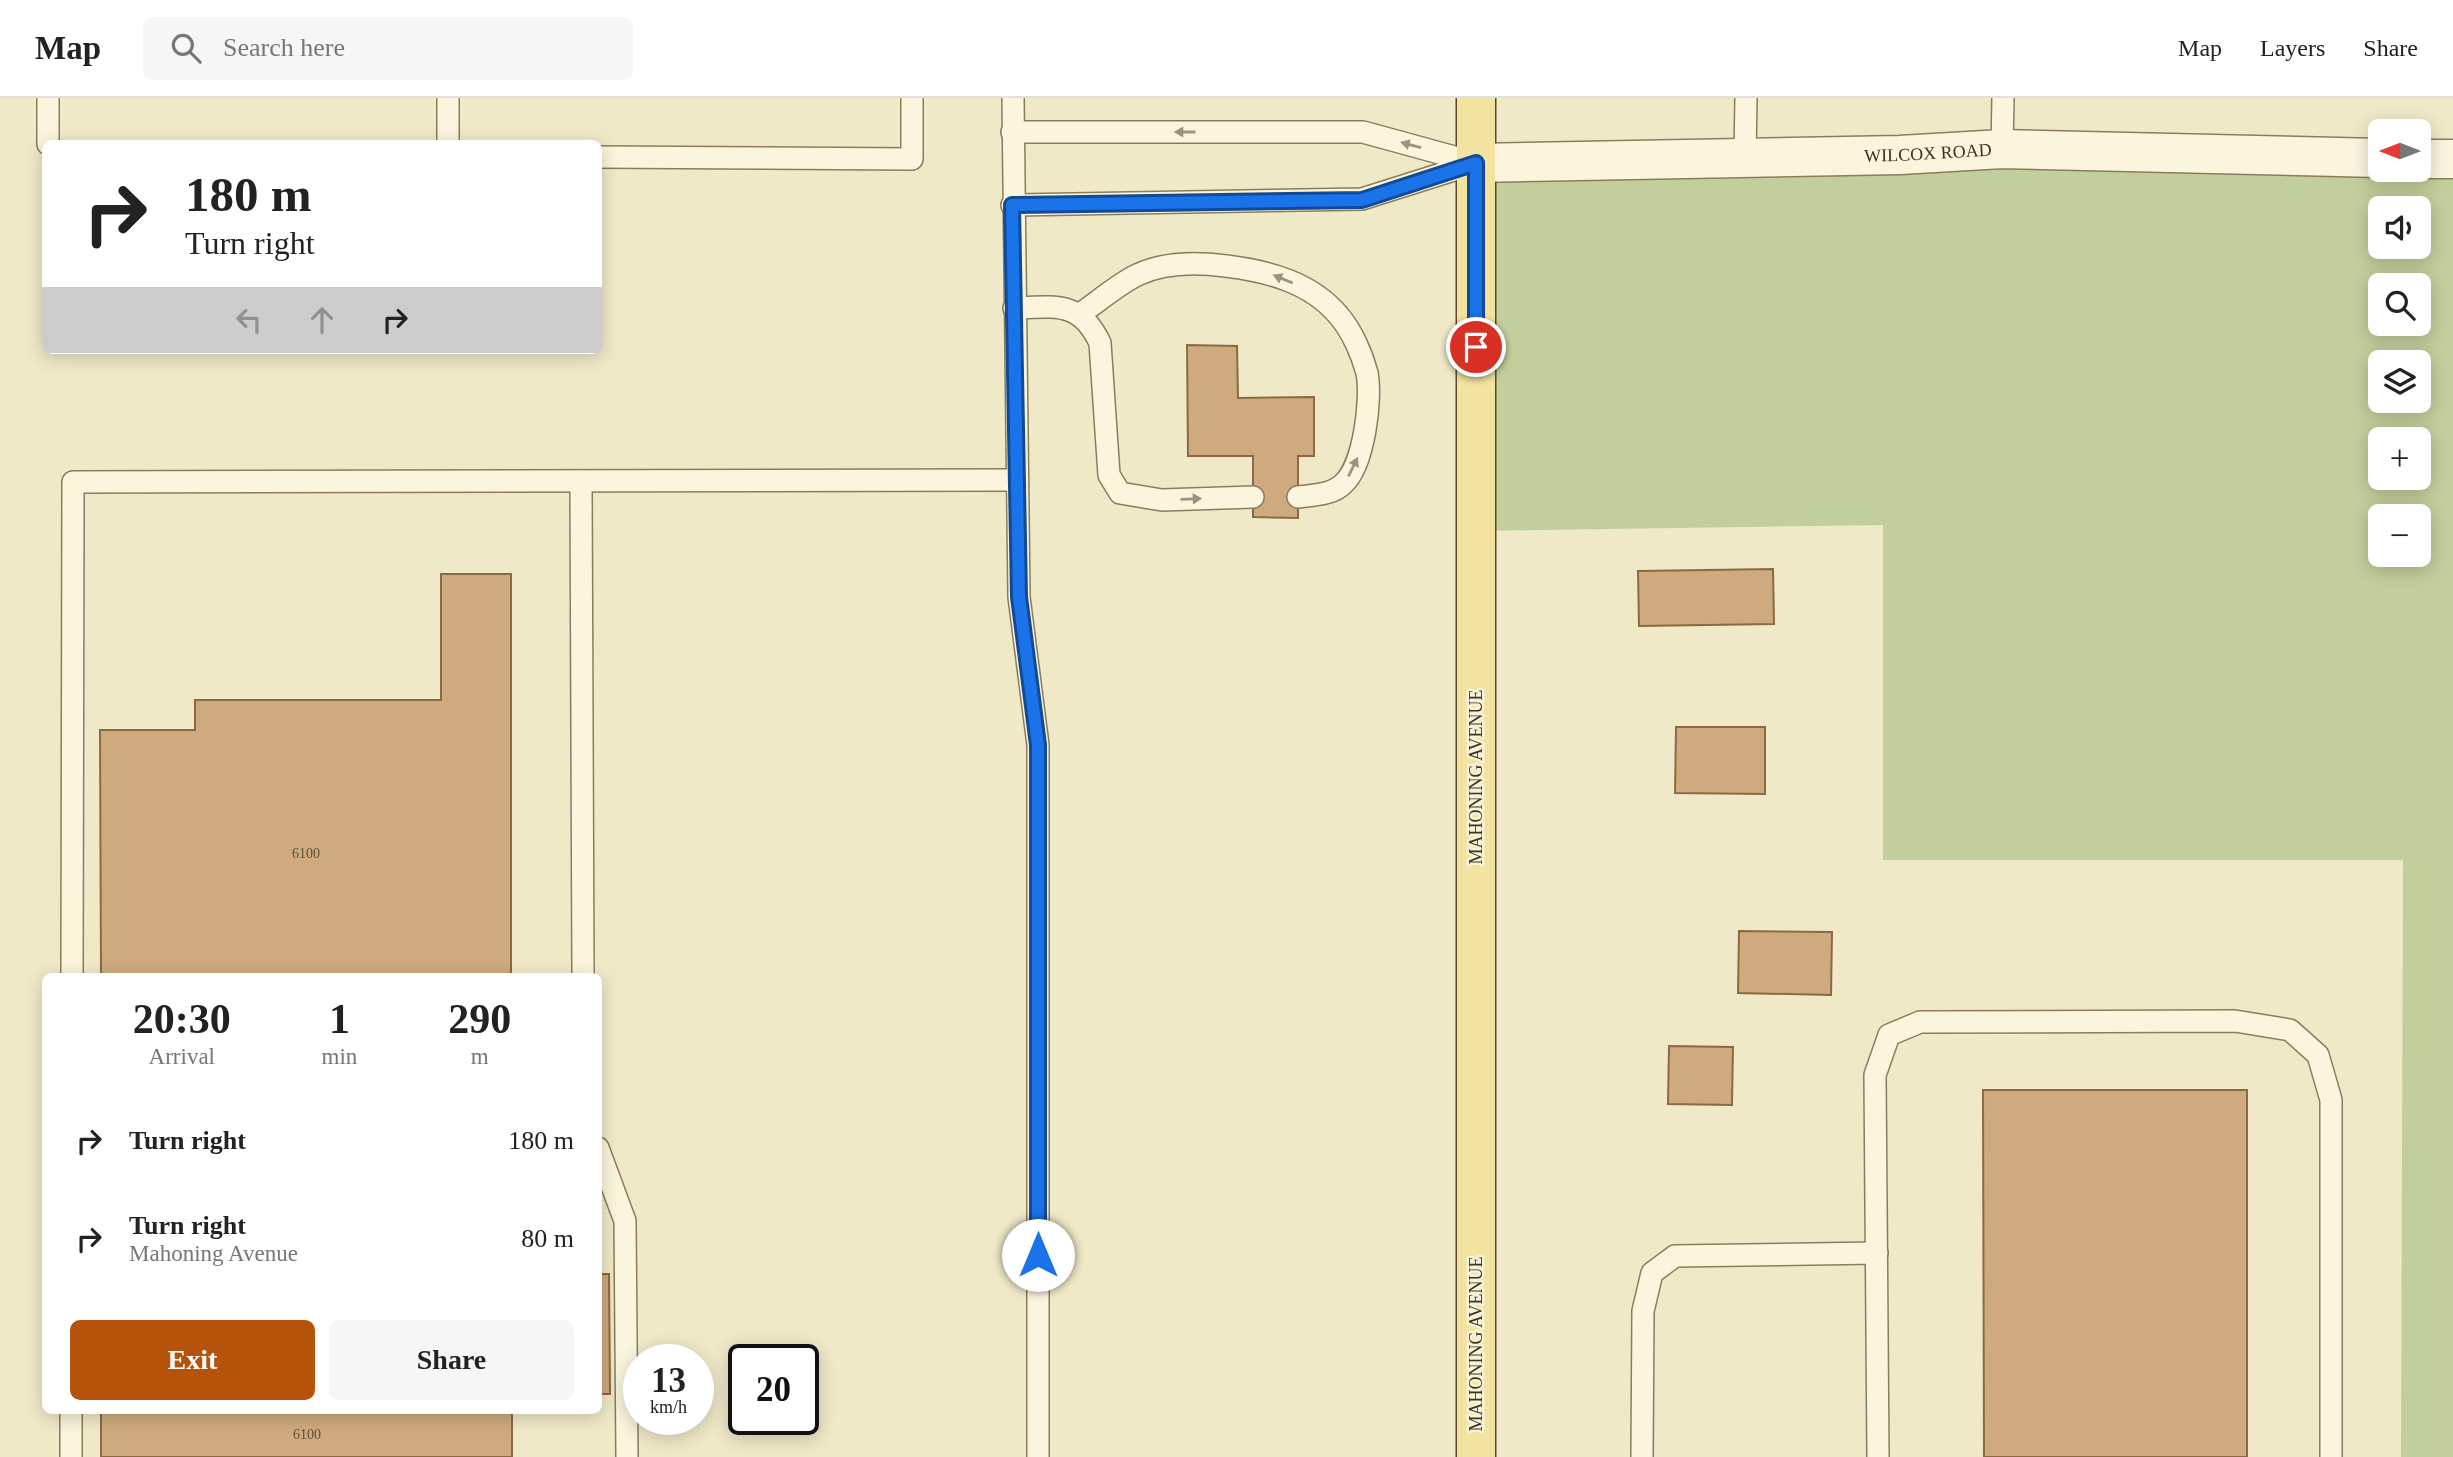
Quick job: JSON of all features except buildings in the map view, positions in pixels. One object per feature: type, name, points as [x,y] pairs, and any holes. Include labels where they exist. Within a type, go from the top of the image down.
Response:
[{"type":"main road","name":"MAHONING AVENUE","points":[[1476,98],[1476,1457]]},
{"type":"street","name":"WILCOX ROAD","points":[[1476,163],[1900,155],[2002,149],[2368,158]]},
{"type":"street","points":[[2431,159],[2453,159]]},
{"type":"lane","points":[[48,98],[48,140]]},
{"type":"lane","points":[[448,98],[448,140]]},
{"type":"lane","points":[[602,158],[912,159],[912,98]]},
{"type":"lane","points":[[1013,98],[1012,205],[1020,607],[1038,745],[1038,1457]]},
{"type":"lane","points":[[1745,156],[1746,98]]},
{"type":"lane","points":[[2002,149],[2003,98]]},
{"type":"lane","points":[[1012,132],[1363,132],[1476,163]]},
{"type":"lane","points":[[1012,205],[1362,200],[1476,163]]},
{"type":"lane","points":[[1080,314],[1138,275],[1171,264],[1260,270],[1315,294],[1340,316],[1357,346],[1367,374],[1368,402],[1356,466],[1343,485],[1322,495],[1298,497]]},
{"type":"lane","points":[[1014,308],[1060,307],[1080,314],[1092,326],[1100,343],[1109,475],[1120,493],[1129,497],[1162,500],[1253,497]]},
{"type":"lane","points":[[72,973],[73,482],[1017,480]]},
{"type":"lane","points":[[581,481],[583,973]]},
{"type":"lane","points":[[1878,1457],[1875,1074],[1889,1035],[1920,1022],[2235,1021],[2290,1030],[2318,1055],[2331,1100],[2331,1457]]},
{"type":"lane","points":[[602,1159],[625,1221],[627,1457]]},
{"type":"lane","points":[[1642,1457],[1643,1311],[1652,1273],[1675,1256],[1877,1253]]},
{"type":"lane","points":[[71,1414],[71,1457]]},
{"type":"green space","points":[[2453,160],[2453,1457],[2401,1457],[2403,860],[1883,860],[1883,525],[1476,531],[1476,163],[2368,170],[2368,182],[2431,182],[2431,166]]},
{"type":"route","points":[[1038,1255],[1038,745],[1019,597],[1012,205],[1362,200],[1476,163],[1476,347]]}]
